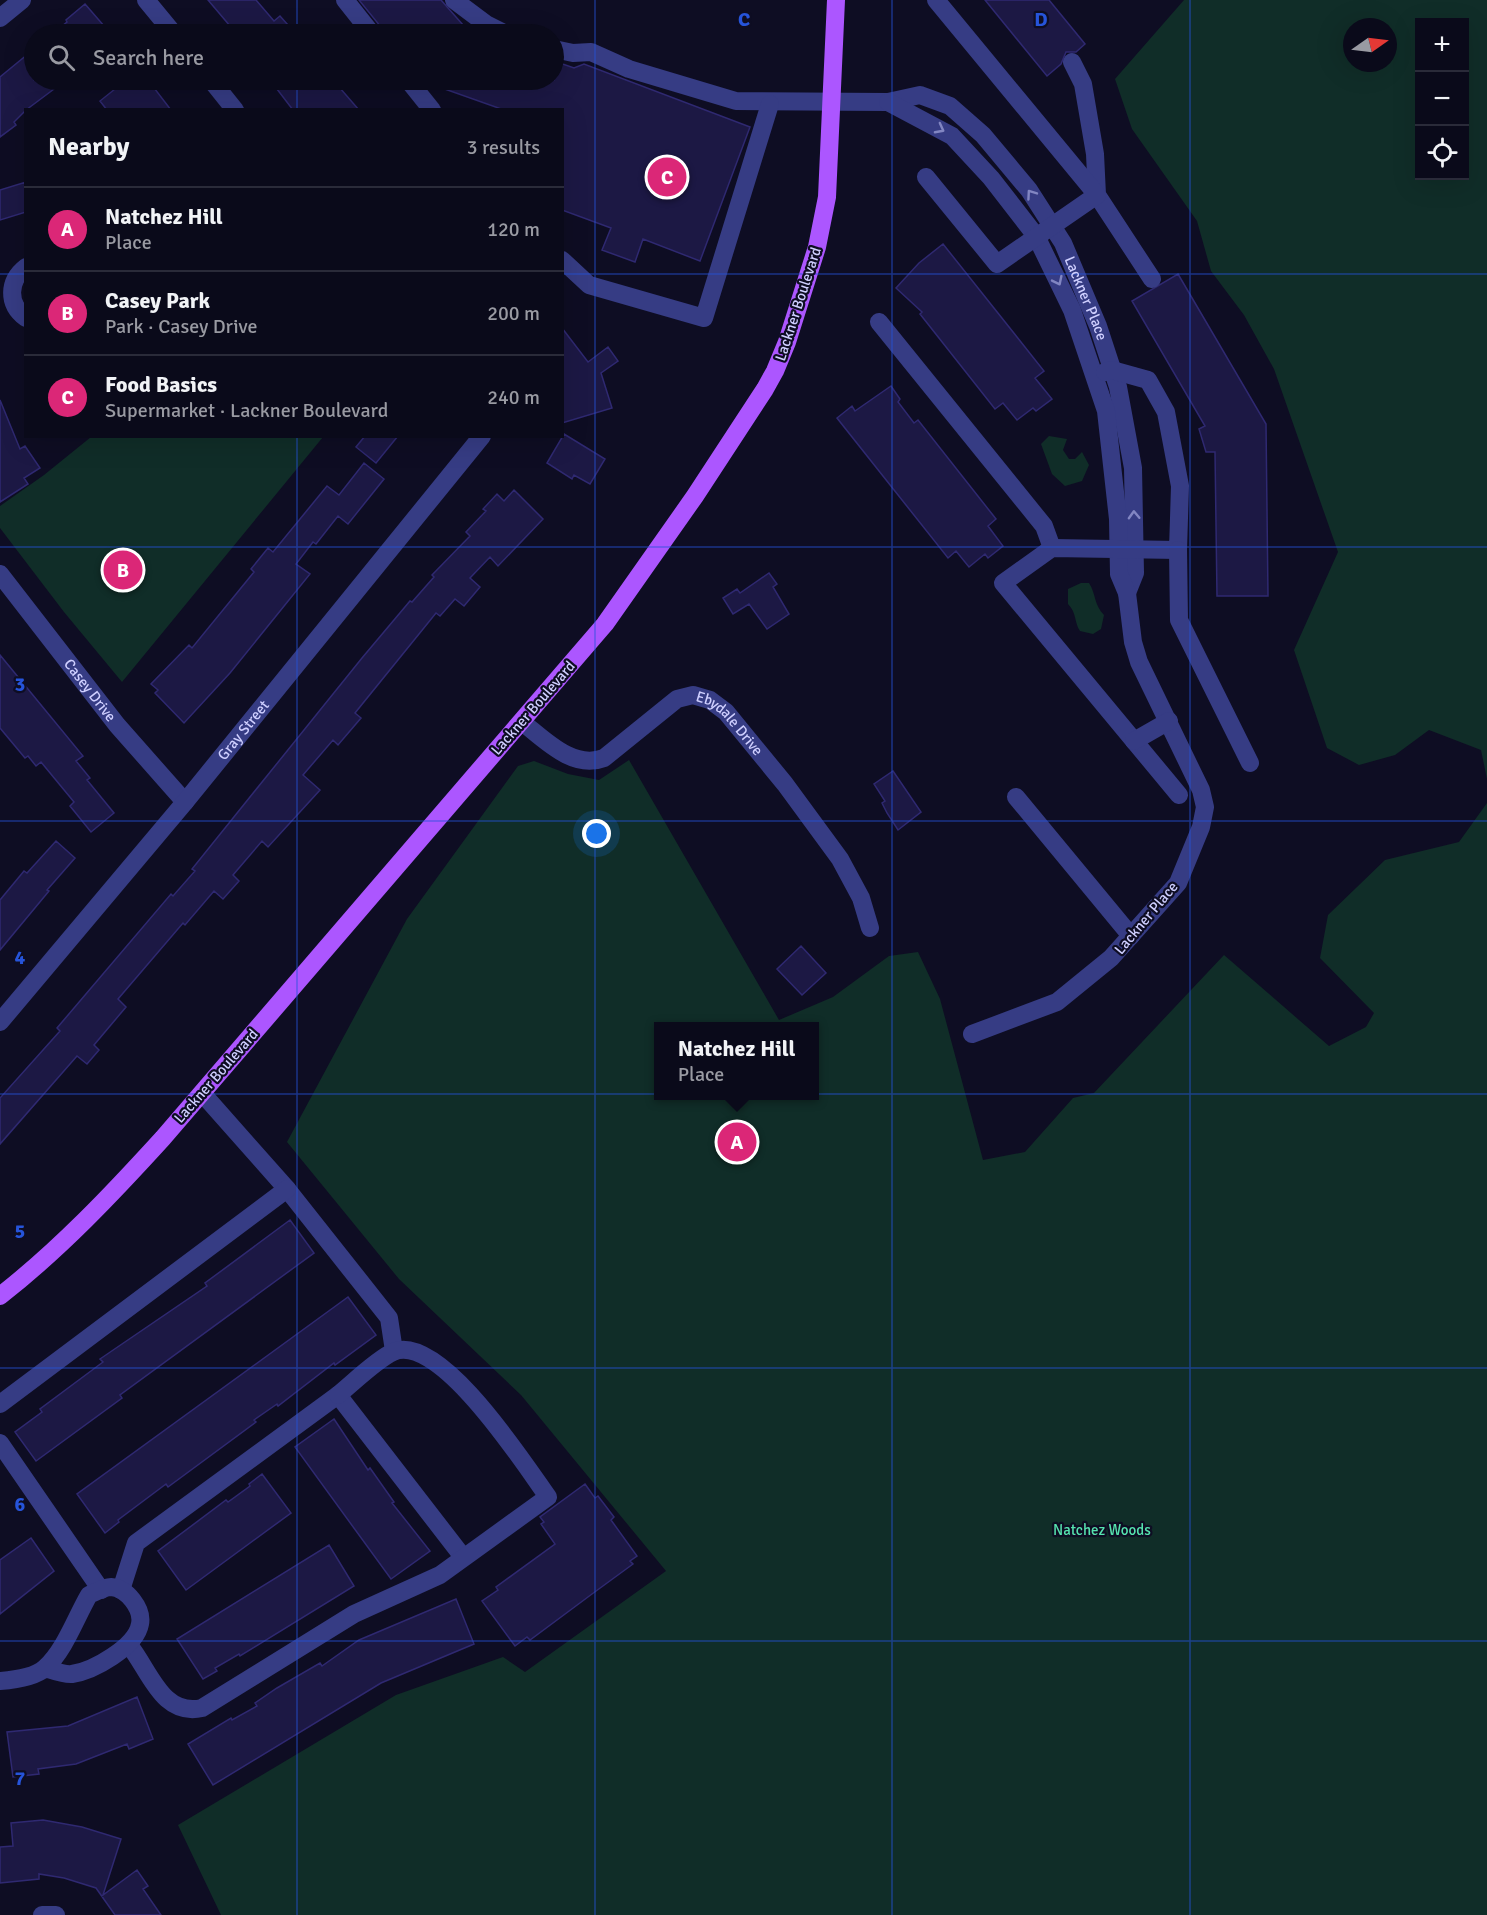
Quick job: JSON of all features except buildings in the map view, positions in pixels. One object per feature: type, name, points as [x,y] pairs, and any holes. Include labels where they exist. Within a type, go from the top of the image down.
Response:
[{"type":"main road","name":"Lackner Boulevard","points":[[0,1296],[37,1267],[101,1206],[202,1093],[605,624],[775,371],[817,247],[827,197],[836,0]]},
{"type":"street","points":[[0,18],[22,0]]},
{"type":"street","points":[[146,0],[166,24]]},
{"type":"street","points":[[345,0],[364,24]]},
{"type":"street","points":[[936,0],[1097,195],[1152,279]]},
{"type":"street","points":[[458,2],[491,24]]},
{"type":"street","name":"Lackner Place","points":[[564,52],[591,52],[629,69],[736,101],[770,104],[888,102],[920,95],[950,106],[983,135],[1029,190],[1063,243],[1098,326],[1112,370],[1133,468],[1127,548],[1119,574],[1127,593],[1133,642],[1139,662],[1201,790],[1205,807],[1201,827],[1178,883],[1111,958],[1057,1002],[972,1034]]},
{"type":"street","points":[[1072,62],[1083,84],[1095,154],[1097,195]]},
{"type":"street","points":[[219,90],[234,108]]},
{"type":"street","points":[[416,90],[430,108]]},
{"type":"street","name":"Lackner Place","points":[[888,102],[952,135],[991,178],[1036,236],[1072,310],[1106,411],[1118,519],[1127,548]]},
{"type":"street","points":[[564,262],[589,285],[704,318],[770,104]]},
{"type":"street","points":[[926,177],[997,264],[1097,195]]},
{"type":"street","points":[[24,269],[13,282],[7,306],[24,317]]},
{"type":"street","points":[[879,322],[1044,526],[1052,548]]},
{"type":"street","points":[[1094,375],[1112,370],[1148,380],[1166,412],[1180,486],[1179,620],[1250,763]]},
{"type":"street","name":"Gray Street","points":[[0,1022],[185,802],[480,438]]},
{"type":"street","points":[[1178,550],[1052,548],[1003,583],[1179,795]]},
{"type":"street","name":"Casey Drive","points":[[0,574],[117,725],[185,802]]},
{"type":"street","name":"Ebydale Drive","points":[[522,722],[577,761],[592,763],[604,758],[677,699],[693,695],[710,700],[733,721],[840,859],[861,898],[870,928]]},
{"type":"street","points":[[1134,741],[1169,722]]},
{"type":"street","points":[[1016,797],[1131,936]]},
{"type":"street","points":[[202,1093],[287,1189],[389,1318],[394,1351]]},
{"type":"street","points":[[0,1404],[287,1189]]},
{"type":"street","points":[[121,1590],[136,1543],[338,1395],[394,1351],[414,1350],[431,1359],[487,1410],[548,1497],[440,1575],[354,1614],[202,1708],[181,1710],[168,1703],[129,1645]]},
{"type":"street","points":[[338,1395],[463,1557]]},
{"type":"street","points":[[0,1443],[101,1590]]},
{"type":"street","points":[[0,1681],[24,1677],[45,1668],[75,1624],[89,1595],[111,1587],[121,1590],[139,1610],[141,1623],[129,1645],[112,1657],[71,1674],[45,1668]]},
{"type":"street","points":[[42,1915],[56,1915]]},
{"type":"green space","points":[[1184,0],[1487,0],[1487,779],[1481,750],[1429,730],[1395,755],[1359,765],[1327,748],[1294,650],[1338,552],[1274,369],[1244,315],[1211,271],[1197,221],[1132,129],[1115,79]]},
{"type":"green space","points":[[1049,436],[1067,439],[1063,450],[1069,459],[1075,459],[1082,452],[1089,465],[1082,481],[1065,486],[1052,474],[1041,444]]},
{"type":"green space","points":[[90,438],[322,438],[122,682],[64,612],[0,528],[0,506],[44,475]]},
{"type":"green space","points":[[1081,583],[1089,583],[1098,607],[1104,615],[1101,629],[1093,634],[1080,631],[1068,604],[1068,589]]},
{"type":"green space","name":"Natchez Woods","points":[[629,760],[779,1020],[833,997],[889,956],[918,952],[940,999],[983,1160],[1025,1152],[1073,1098],[1094,1093],[1224,955],[1329,1046],[1366,1027],[1374,1013],[1320,958],[1328,915],[1385,860],[1459,842],[1487,803],[1487,1915],[221,1915],[178,1825],[396,1695],[503,1657],[525,1672],[666,1571],[521,1395],[399,1279],[287,1142],[407,919],[518,766],[534,761],[568,774],[599,780]]},
{"type":"place","name":"Food Basics","points":[[667,177]]},
{"type":"place","name":"Casey Park","points":[[123,570]]},
{"type":"place","name":"Natchez Hill","points":[[737,1142]]}]
